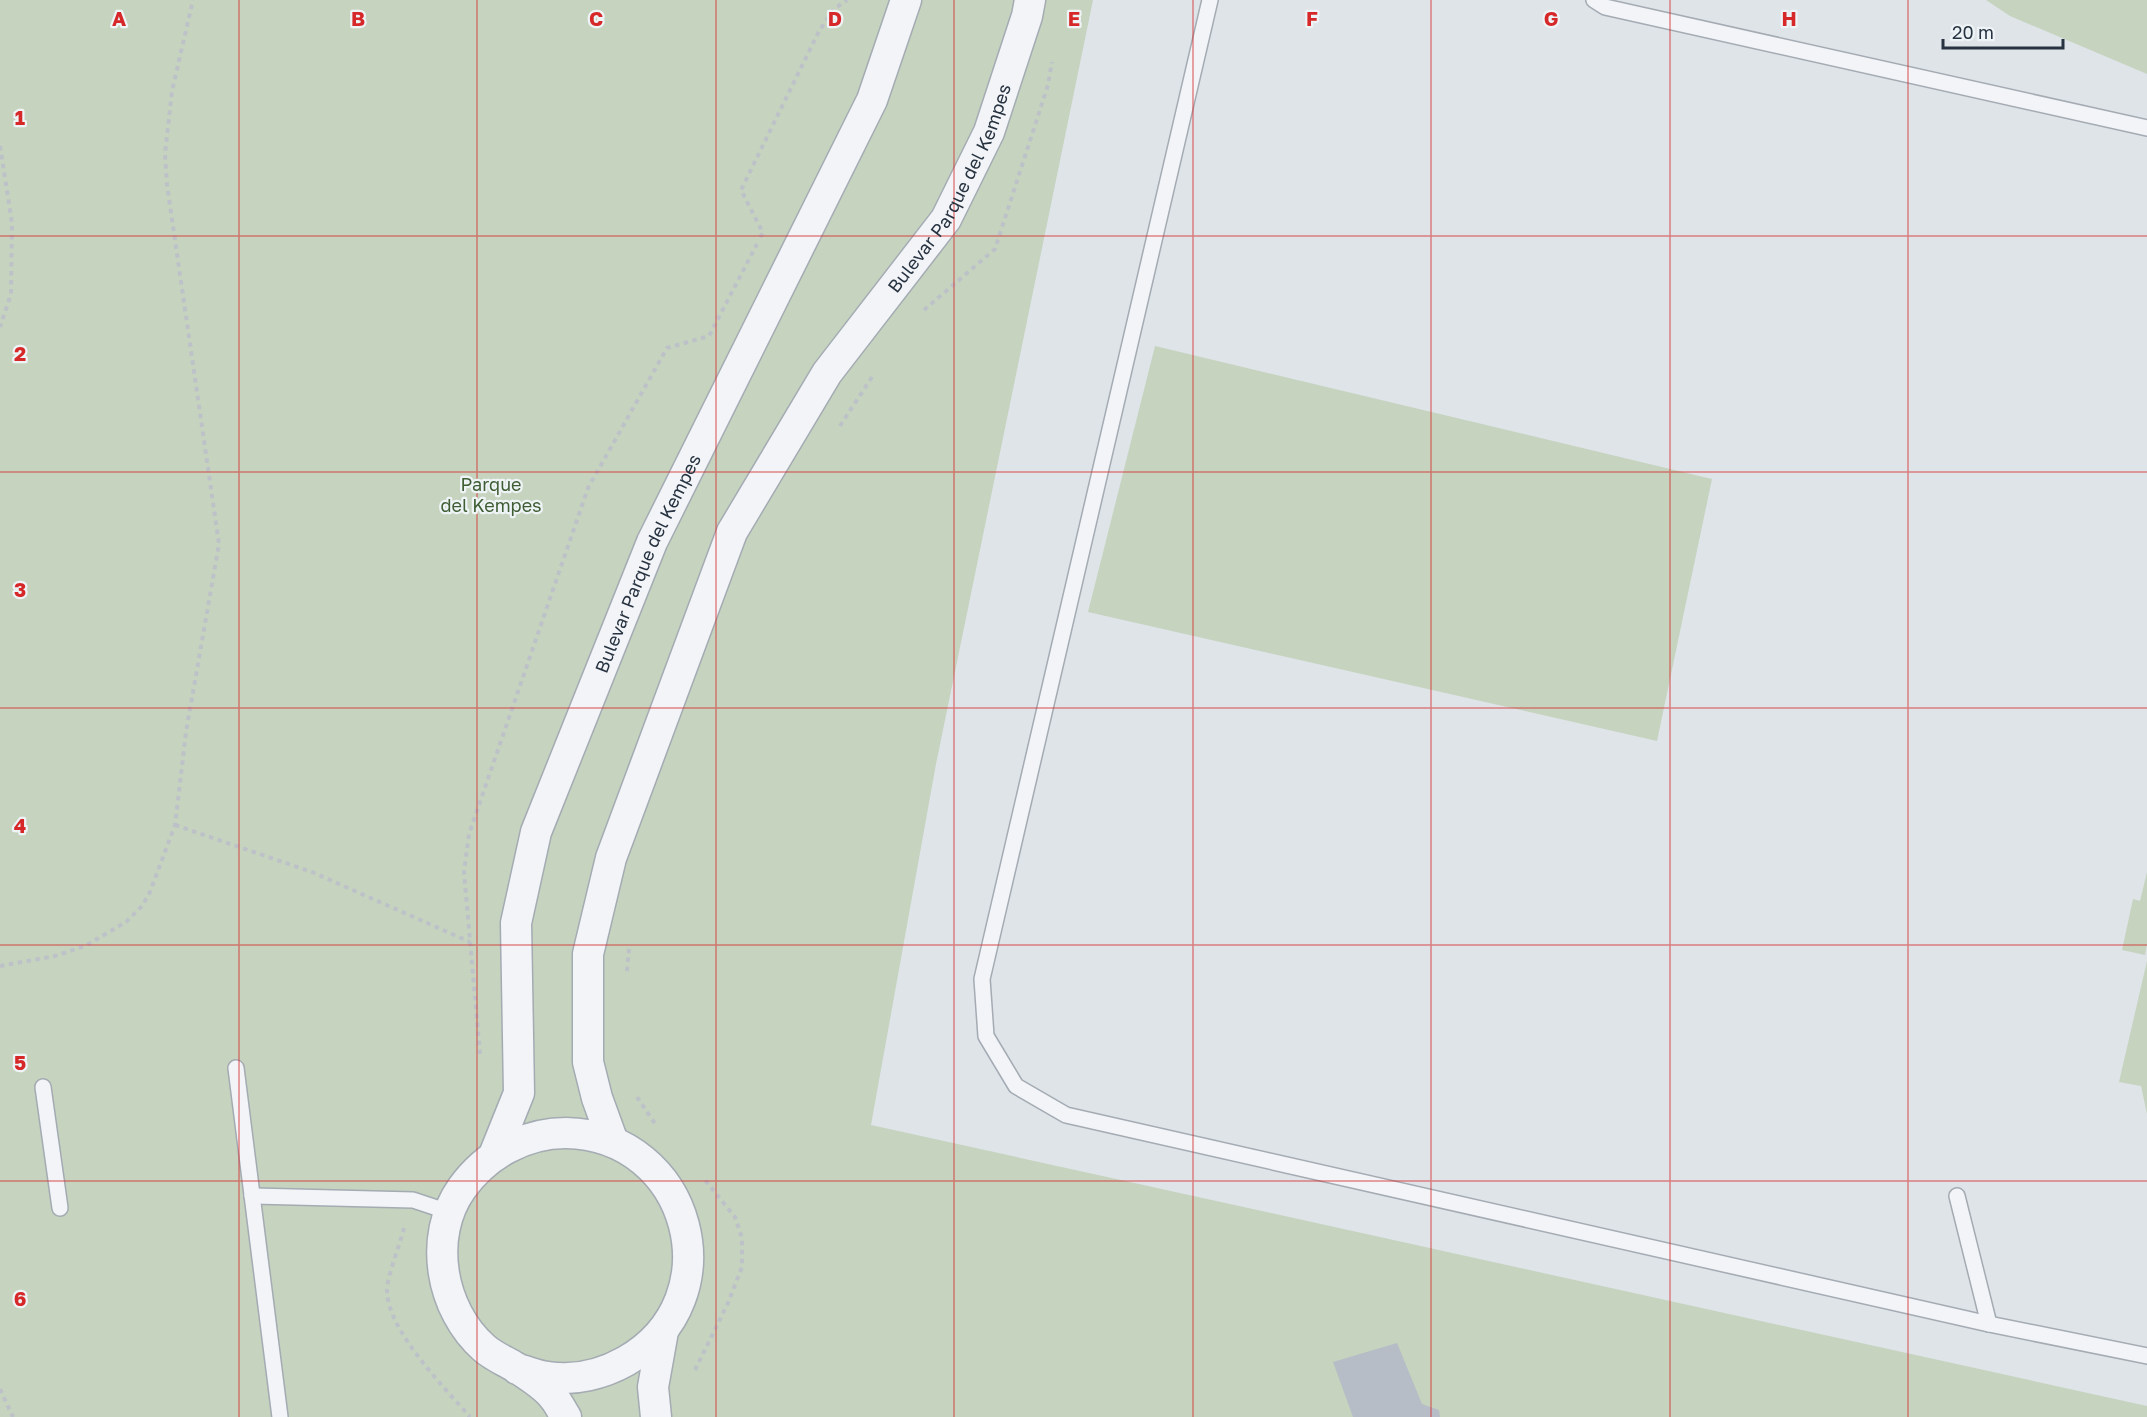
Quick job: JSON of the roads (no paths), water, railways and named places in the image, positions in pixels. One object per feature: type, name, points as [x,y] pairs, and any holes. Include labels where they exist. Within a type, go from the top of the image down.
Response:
[{"type":"street","name":"Bulevar Parque del Kempes","points":[[494,1155],[519,1093],[516,923],[536,832],[652,542],[872,100],[906,0]]},
{"type":"street","name":"Bulevar Parque del Kempes","points":[[613,1142],[597,1098],[588,1062],[588,954],[610,858],[732,532],[827,372],[946,219],[989,132],[1028,16],[1029,0]]},
{"type":"street","name":"Bulevar Parque del Kempes","points":[[517,1369],[548,1377],[580,1377],[612,1369],[640,1353],[663,1331],[679,1303],[687,1272],[688,1240],[679,1209],[664,1181],[641,1158],[613,1142],[583,1134],[552,1133],[521,1141],[494,1155],[475,1171],[460,1191],[449,1212],[442,1249],[446,1287],[460,1321],[485,1349],[553,1396],[566,1417]]},
{"type":"street","name":"Bulevar Parque del Kempes","points":[[656,1417],[654,1387],[663,1331]]},
{"type":"lane","points":[[1210,0],[982,979],[986,1036],[1016,1086],[1066,1115],[1989,1324],[2147,1356]]},
{"type":"lane","points":[[1594,0],[1605,7],[2147,128]]},
{"type":"lane","points":[[236,1068],[280,1417]]},
{"type":"lane","points":[[43,1087],[60,1208]]},
{"type":"lane","points":[[252,1196],[413,1200],[449,1212]]},
{"type":"lane","points":[[1957,1196],[1989,1324]]},
{"type":"park label","name":"Parque del Kempes","points":[[491,494]]}]
